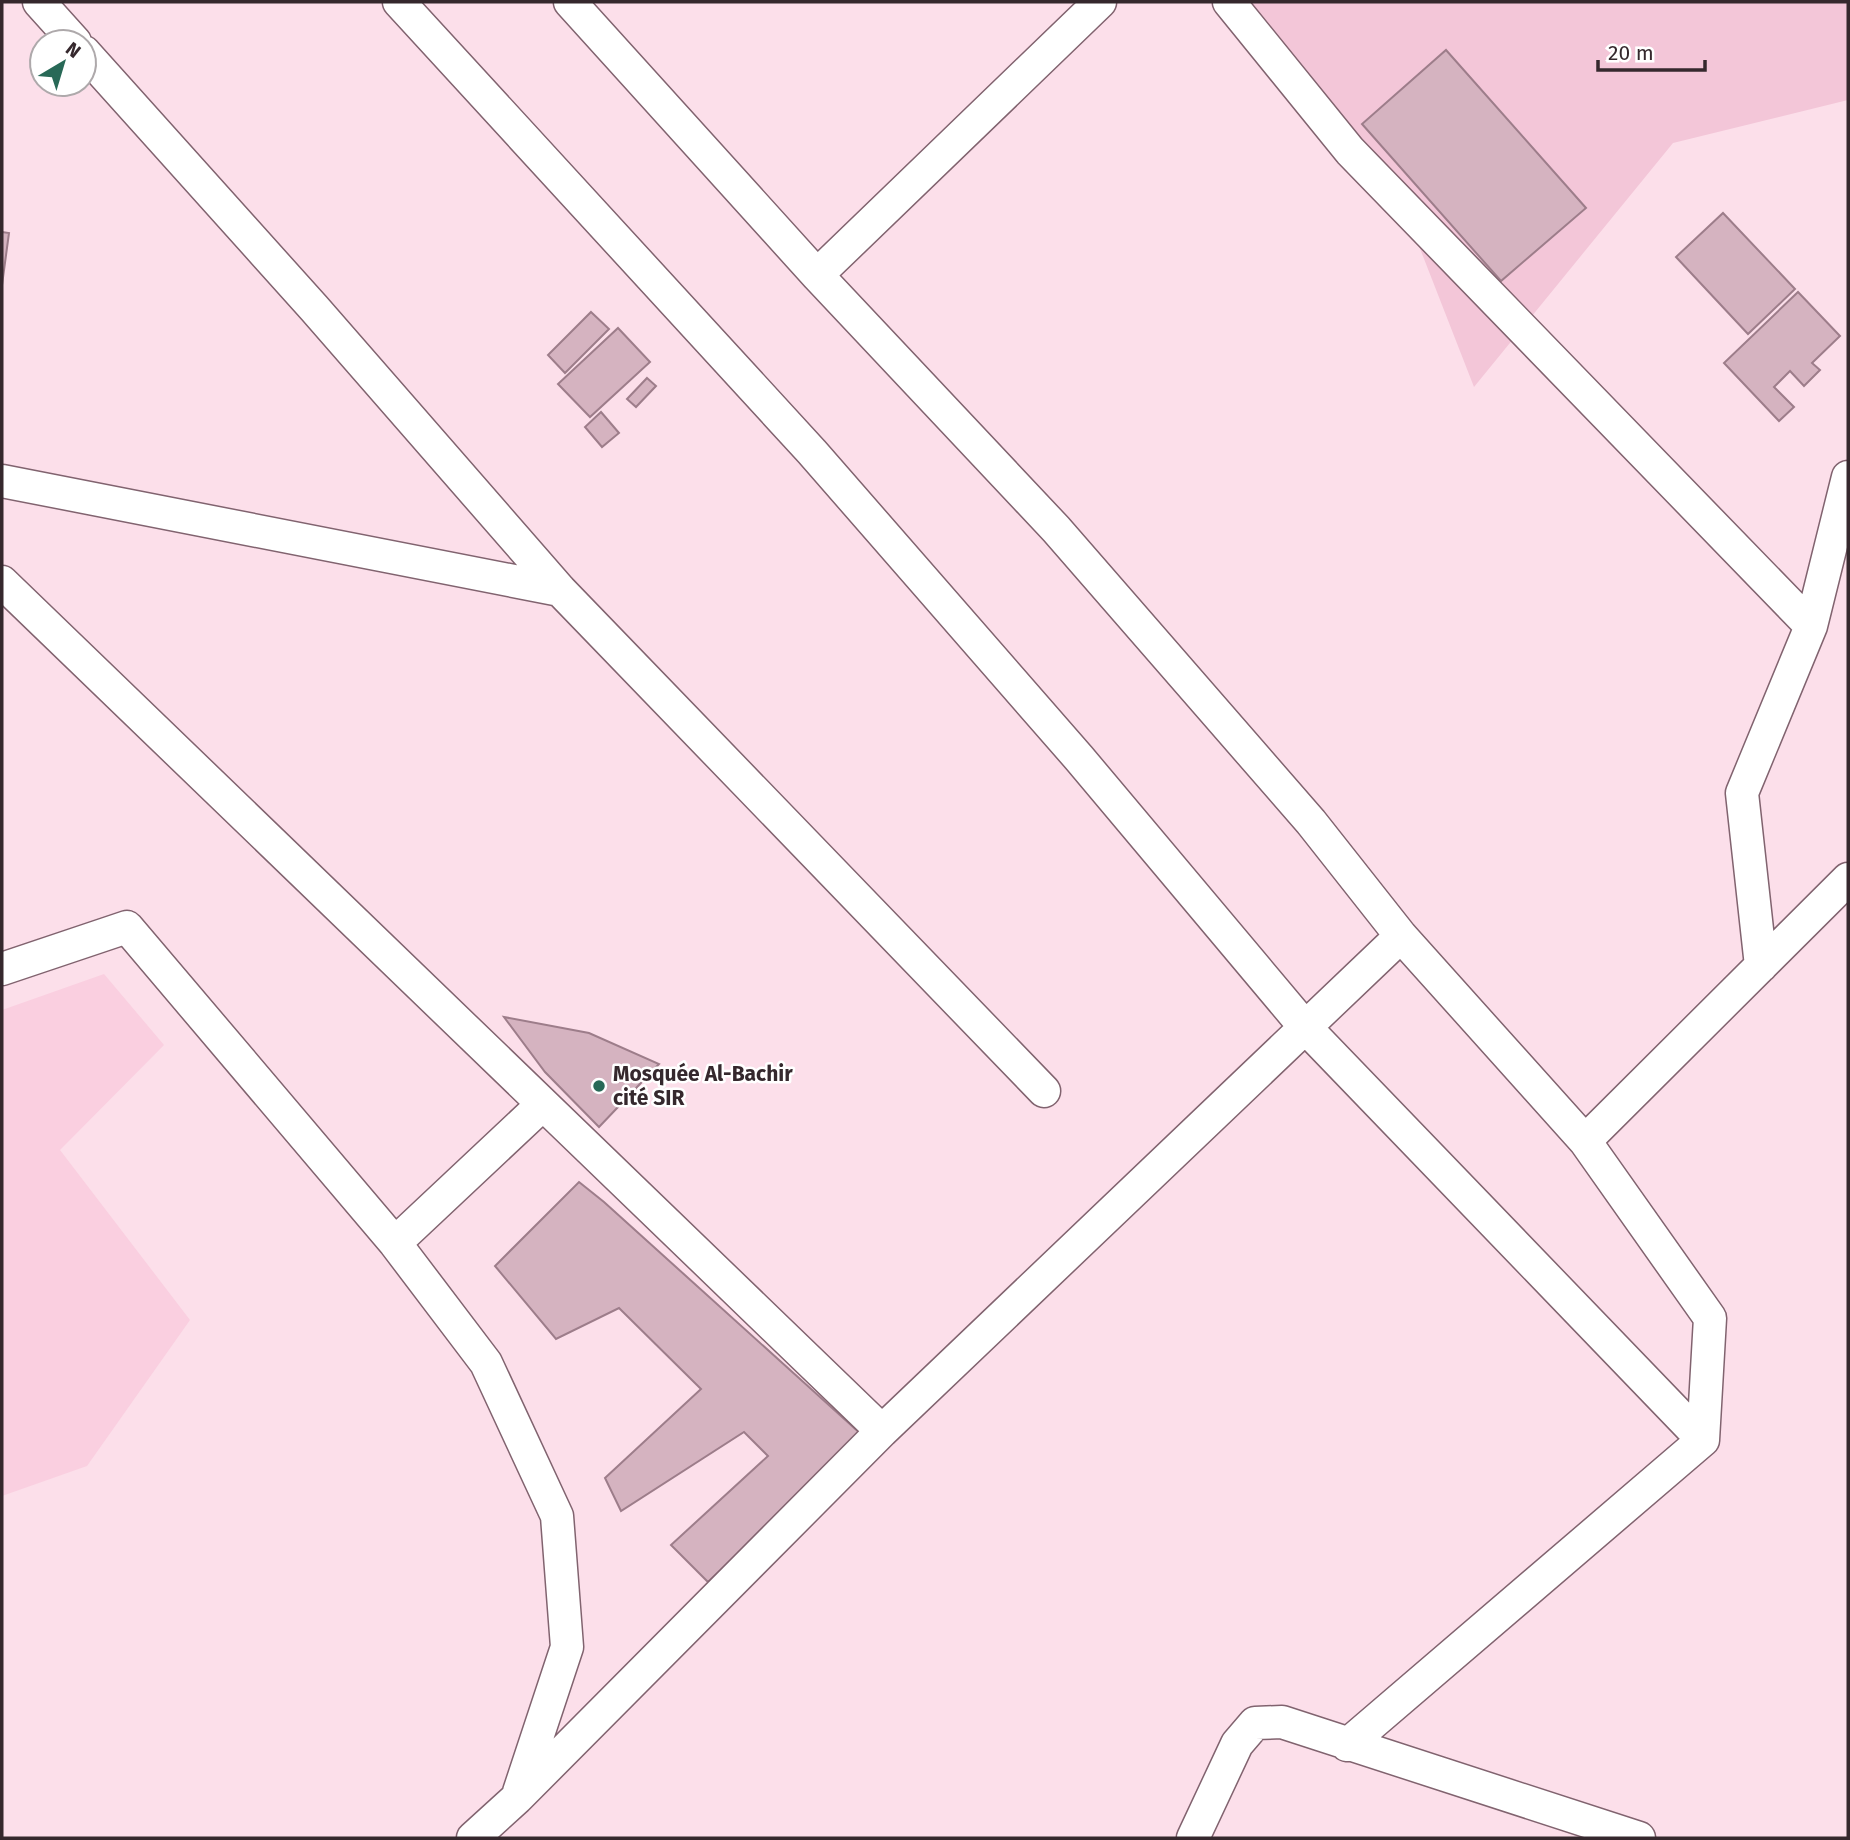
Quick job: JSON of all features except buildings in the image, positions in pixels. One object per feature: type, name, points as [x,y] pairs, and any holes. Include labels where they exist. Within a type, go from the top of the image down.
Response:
[{"type":"street","points":[[38,2],[62,28]]},
{"type":"street","points":[[399,2],[812,452],[1079,758],[1305,1027],[1703,1440]]},
{"type":"street","points":[[570,2],[817,275],[1056,529],[1311,822],[1401,936],[1585,1141],[1710,1318],[1703,1440],[1347,1745]]},
{"type":"street","points":[[817,275],[1100,2]]},
{"type":"street","points":[[1229,2],[1350,151],[1811,626]]},
{"type":"street","points":[[98,68],[559,590],[1044,1091]]},
{"type":"street","points":[[1761,966],[1742,793],[1811,626],[1848,477]]},
{"type":"street","points":[[2,481],[559,590]]},
{"type":"street","points":[[2,582],[882,1431]]},
{"type":"street","points":[[1585,1141],[1848,879]]},
{"type":"street","points":[[2,969],[127,927],[395,1243],[486,1363],[557,1516],[567,1647],[517,1798]]},
{"type":"street","points":[[472,1838],[517,1798],[882,1431],[1401,936]]},
{"type":"street","points":[[395,1243],[543,1104]]},
{"type":"street","points":[[1193,1838],[1237,1744],[1255,1723],[1282,1722],[1639,1838]]},
{"type":"shaded area","points":[[1238,2],[1848,2],[1848,100],[1673,143],[1474,387],[1419,246]]},
{"type":"shaded area","points":[[104,974],[164,1045],[60,1150],[190,1320],[87,1466],[2,1496],[2,1010]]},
{"type":"place","name":"Mosquée Al-Bachir cité SIR","points":[[599,1086]]}]
